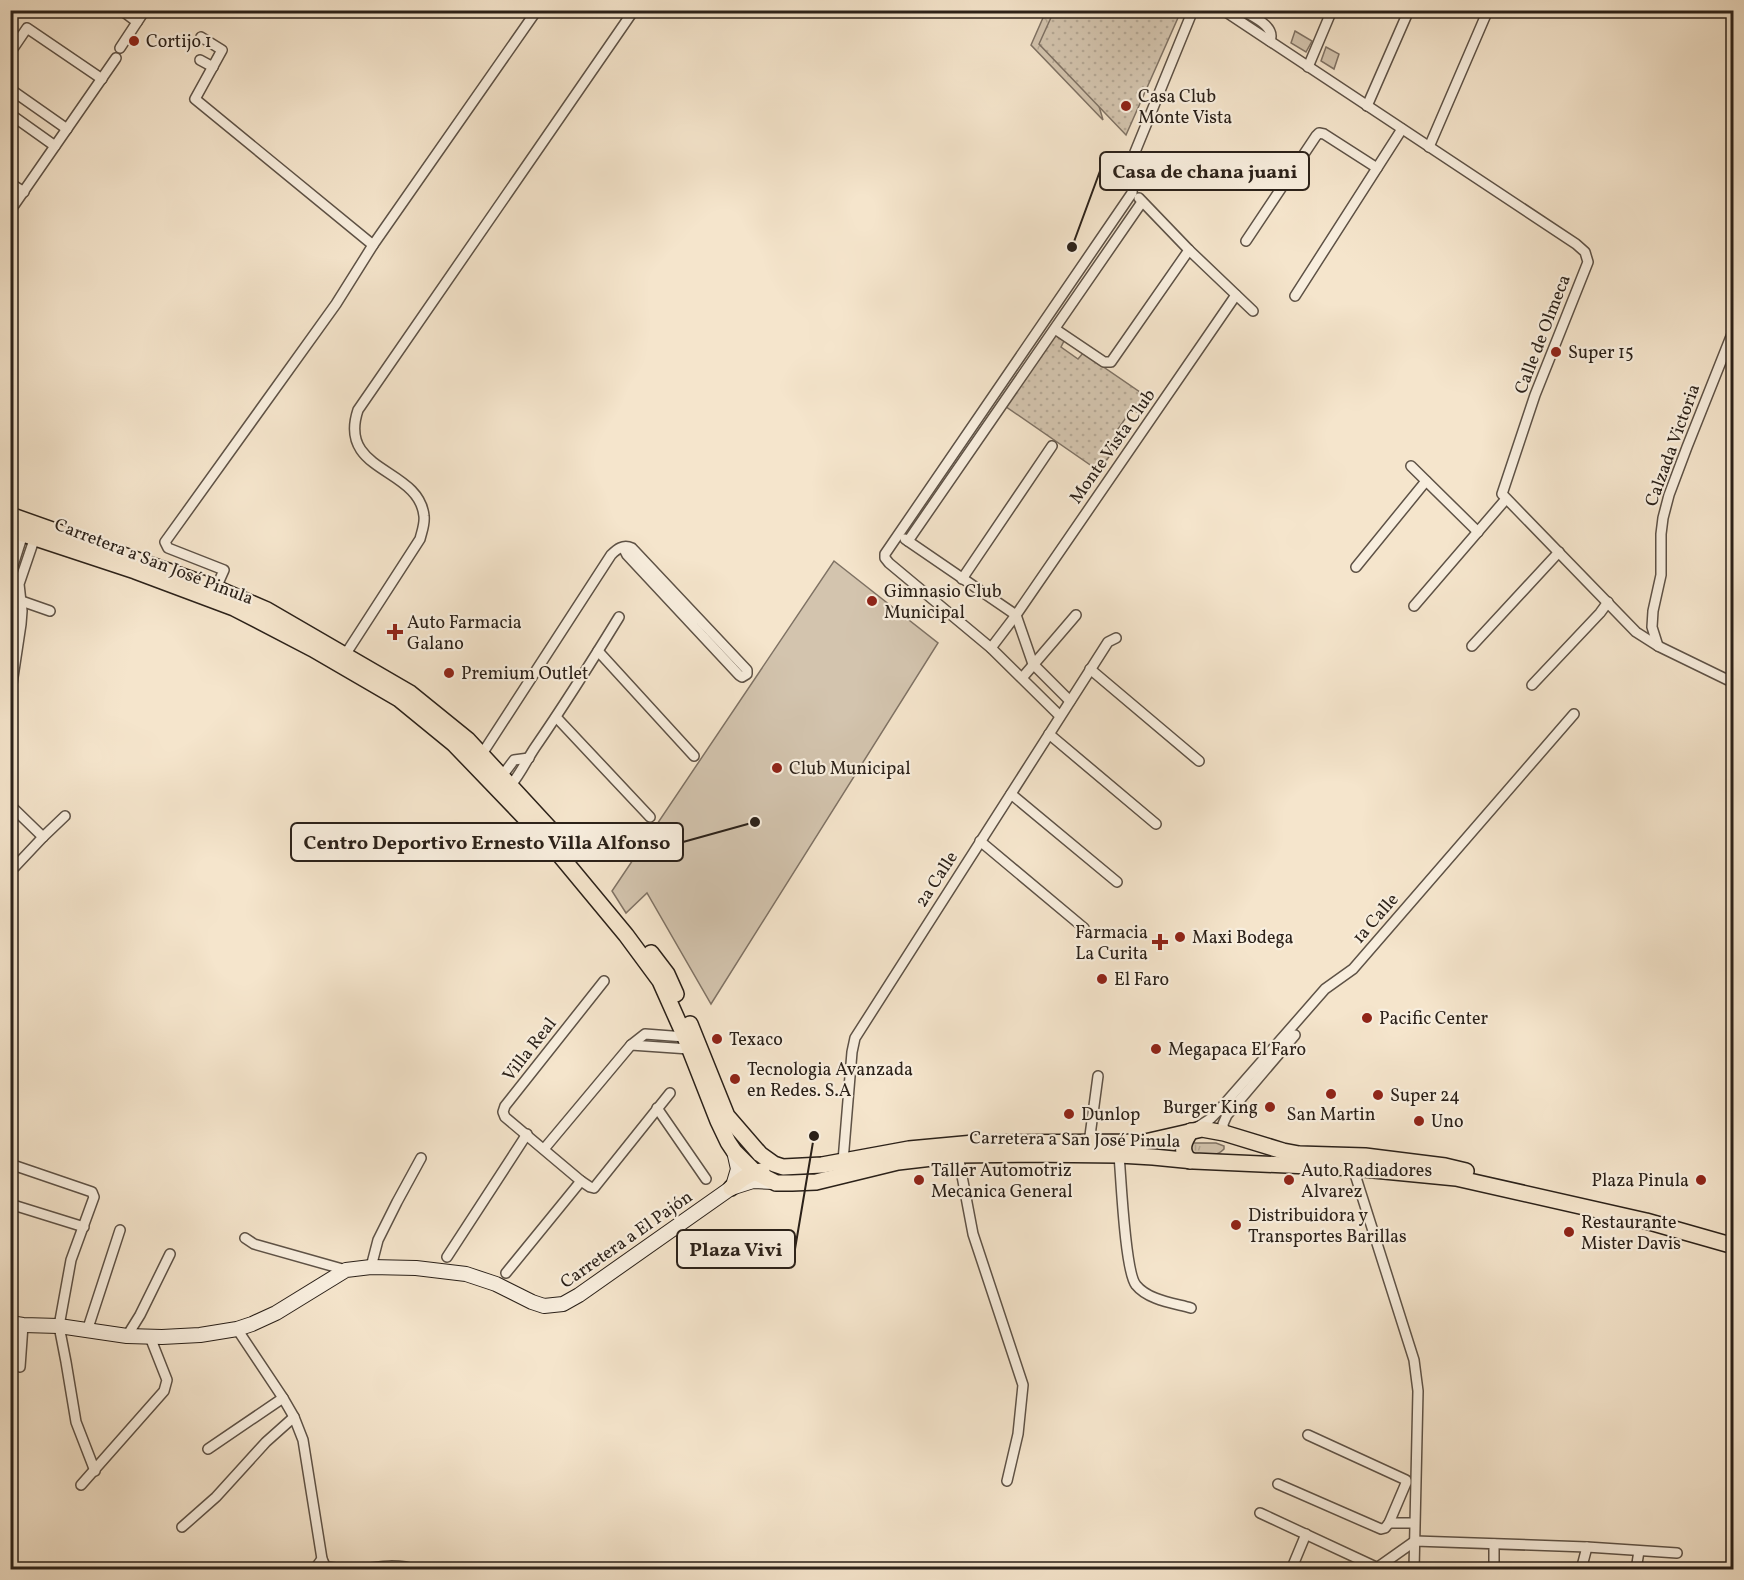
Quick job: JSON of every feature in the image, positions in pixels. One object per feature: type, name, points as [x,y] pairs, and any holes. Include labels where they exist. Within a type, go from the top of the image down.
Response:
[{"type":"main road","name":"Carretera a San José Pinula","points":[[10,515],[216,588],[267,610],[410,693],[449,723],[507,776],[578,860],[668,974],[727,1116],[760,1154],[774,1164],[795,1167],[898,1162],[958,1155],[1027,1154],[1119,1155],[1223,1163],[1353,1168],[1456,1178],[1647,1221],[1734,1246]]},
{"type":"main road","name":"Carretera a San José Pinula","points":[[23,533],[234,608],[313,649],[399,699],[454,744],[553,847],[626,935],[660,981],[718,1121],[734,1151],[755,1172],[776,1183],[816,1182],[851,1164],[909,1149],[974,1143],[1145,1142],[1191,1131],[1210,1130],[1272,1149],[1299,1154],[1365,1156],[1435,1165],[1648,1213],[1734,1237]]},
{"type":"main road","points":[[1190,1161],[1185,1155],[1183,1146],[1191,1131]]},
{"type":"main road","points":[[1223,1163],[1229,1157],[1232,1149],[1224,1133]]},
{"type":"main road","points":[[1353,1168],[1359,1163],[1427,1169],[1435,1165]]},
{"type":"main road","points":[[732,1187],[755,1172],[766,1170],[781,1173],[811,1173],[822,1165]]},
{"type":"street","points":[[121,10],[137,22]]},
{"type":"street","points":[[120,48],[145,10]]},
{"type":"street","points":[[216,588],[224,570],[168,548],[165,542],[336,304],[373,245],[537,10]]},
{"type":"street","points":[[345,655],[420,539],[424,523],[423,509],[413,491],[368,459],[361,451],[355,438],[355,421],[358,410],[634,10]]},
{"type":"street","points":[[1060,716],[991,648],[887,562],[886,552],[1132,193],[1135,152],[1192,10]]},
{"type":"street","points":[[1223,10],[1273,44]]},
{"type":"street","points":[[1242,10],[1258,15],[1270,29],[1273,44]]},
{"type":"street","points":[[1308,67],[1332,10]]},
{"type":"street","points":[[1367,106],[1409,10]]},
{"type":"street","points":[[1429,147],[1488,10]]},
{"type":"street","points":[[1251,29],[1258,15]]},
{"type":"street","points":[[10,53],[27,28],[102,79]]},
{"type":"street","points":[[201,37],[222,50],[195,99],[373,245]]},
{"type":"street","name":"Calle de Olmeca","points":[[1273,44],[1585,252],[1588,262],[1535,395],[1502,494],[1506,499]]},
{"type":"street","points":[[10,211],[116,58]]},
{"type":"street","points":[[200,60],[213,67]]},
{"type":"street","points":[[10,89],[67,129]]},
{"type":"street","points":[[10,114],[56,146]]},
{"type":"street","points":[[1295,296],[1402,129]]},
{"type":"street","points":[[1246,242],[1319,133],[1377,168]]},
{"type":"street","points":[[10,183],[24,192]]},
{"type":"street","points":[[1132,193],[1253,311]]},
{"type":"street","points":[[908,541],[1142,202]]},
{"type":"street","points":[[1056,329],[1104,362],[1111,362],[1189,250]]},
{"type":"street","name":"Monte Vista Club","points":[[991,648],[1236,295]]},
{"type":"street","name":"Calzada Victoria","points":[[1659,645],[1652,627],[1661,575],[1663,518],[1687,447],[1734,330]]},
{"type":"street","points":[[992,396],[1003,404]]},
{"type":"street","points":[[962,579],[1053,446]]},
{"type":"street","points":[[1411,466],[1478,532]]},
{"type":"street","points":[[1356,567],[1426,481]]},
{"type":"street","points":[[1414,606],[1506,499],[1636,632],[1734,683]]},
{"type":"street","points":[[10,575],[23,533]]},
{"type":"street","points":[[10,697],[21,624],[19,584],[23,533]]},
{"type":"street","points":[[898,534],[1016,615],[1033,664],[1070,701]]},
{"type":"street","points":[[482,754],[617,549],[623,547],[627,555],[747,670],[745,676],[739,675],[705,632]]},
{"type":"street","points":[[1472,646],[1559,552]]},
{"type":"street","points":[[10,597],[50,611]]},
{"type":"street","points":[[1532,685],[1608,602]]},
{"type":"street","points":[[1022,678],[1076,615]]},
{"type":"street","points":[[507,776],[522,771],[619,617]]},
{"type":"street","name":"2a Calle","points":[[851,1164],[852,1052],[855,1038],[1090,669],[1108,642],[1116,638]]},
{"type":"street","points":[[598,651],[694,756]]},
{"type":"street","points":[[1090,669],[1199,761]]},
{"type":"street","name":"1a Calle","points":[[1191,1131],[1210,1119],[1220,1109],[1324,989],[1353,969],[1574,714]]},
{"type":"street","points":[[556,717],[650,817]]},
{"type":"street","points":[[1049,734],[1156,824]]},
{"type":"street","points":[[507,776],[514,760],[529,758]]},
{"type":"street","points":[[1011,794],[1117,882]]},
{"type":"street","points":[[10,805],[43,837]]},
{"type":"street","points":[[10,872],[65,816]]},
{"type":"street","points":[[980,841],[1084,928]]},
{"type":"street","name":"Villa Real","points":[[581,1181],[503,1112],[505,1106],[604,981]]},
{"type":"street","points":[[543,1149],[631,1045],[645,1034],[687,1043]]},
{"type":"street","points":[[1224,1133],[1223,1124],[1227,1115],[1295,1035]]},
{"type":"street","points":[[1089,1143],[1098,1076]]},
{"type":"street","points":[[506,1273],[581,1181],[594,1188],[670,1093]]},
{"type":"street","points":[[657,1108],[706,1179]]},
{"type":"street","points":[[447,1257],[527,1134]]},
{"type":"street","points":[[732,1187],[738,1169],[734,1151]]},
{"type":"street","points":[[958,1155],[973,1234],[1023,1385],[1018,1434],[1006,1482]]},
{"type":"street","points":[[1119,1155],[1132,1280],[1148,1294],[1191,1308]]},
{"type":"street","points":[[371,1268],[378,1240],[421,1158]]},
{"type":"street","points":[[10,1164],[92,1192],[94,1197],[71,1260],[59,1326],[76,1422],[95,1471]]},
{"type":"street","points":[[1353,1168],[1414,1360],[1418,1391],[1414,1569]]},
{"type":"street","name":"Carretera a El Pajón","points":[[17,1324],[59,1326],[150,1337],[184,1337],[237,1329],[276,1313],[346,1270],[371,1268],[416,1268],[466,1274],[496,1284],[538,1305],[558,1305],[579,1295],[732,1187],[753,1181],[776,1183]]},
{"type":"street","points":[[10,1204],[84,1227]]},
{"type":"street","points":[[87,1331],[120,1230]]},
{"type":"street","points":[[245,1238],[255,1244],[346,1270]]},
{"type":"street","points":[[127,1336],[170,1254]]},
{"type":"street","points":[[17,1324],[20,1367]]},
{"type":"street","points":[[237,1329],[283,1398],[303,1440],[325,1565]]},
{"type":"street","points":[[81,1485],[167,1385],[150,1337]]},
{"type":"street","points":[[208,1449],[283,1398]]},
{"type":"street","points":[[182,1527],[216,1497],[266,1442],[294,1417]]},
{"type":"street","points":[[1278,1484],[1381,1529],[1389,1523],[1406,1483],[1402,1478],[1308,1435]]},
{"type":"street","points":[[1392,1512],[1414,1518]]},
{"type":"street","points":[[1260,1513],[1375,1568],[1415,1540],[1677,1553]]},
{"type":"street","points":[[1389,1523],[1414,1518]]},
{"type":"street","points":[[1291,1569],[1306,1534]]},
{"type":"street","points":[[1494,1544],[1494,1569]]},
{"type":"street","points":[[1581,1569],[1587,1547]]},
{"type":"street","points":[[1636,1569],[1639,1551]]},
{"type":"street","points":[[314,1569],[325,1565],[355,1569],[382,1566],[417,1569]]},
{"type":"green space","points":[[1046,11],[1059,11],[1097,99],[1103,120],[1031,45]]},
{"type":"green space","points":[[1054,11],[1181,11],[1126,135],[1039,44]]},
{"type":"green space","points":[[1295,31],[1312,41],[1306,52],[1291,43]]},
{"type":"green space","points":[[1326,47],[1339,54],[1334,69],[1321,61]]},
{"type":"green space","points":[[1051,332],[1064,341],[1061,347],[1078,359],[1083,353],[1150,399],[1140,414],[1132,409],[1118,429],[1125,434],[1099,471],[1002,404]]},
{"type":"green space","name":"Club Municipal","points":[[834,561],[938,643],[711,1004],[647,893],[626,913],[612,891]]},
{"type":"green space","points":[[1216,1143],[1224,1146],[1224,1149],[1213,1155],[1191,1154],[1188,1145]]},
{"type":"place","name":"Cortijo 1","points":[[134,41]]},
{"type":"place","name":"Casa Club Monte Vista","points":[[1126,106]]},
{"type":"place","name":"Casa de chana juani","points":[[1072,247]]},
{"type":"place","name":"Super 15","points":[[1556,352]]},
{"type":"place","name":"Gimnasio Club Municipal","points":[[872,601]]},
{"type":"place","name":"Auto Farmacia Galano","points":[[395,632]]},
{"type":"place","name":"Premium Outlet","points":[[449,673]]},
{"type":"place","name":"Club Municipal","points":[[777,768]]},
{"type":"place","name":"Centro Deportivo Ernesto Villa Alfonso","points":[[755,822]]},
{"type":"place","name":"Maxi Bodega","points":[[1180,937]]},
{"type":"place","name":"Farmacia La Curita","points":[[1160,942]]},
{"type":"place","name":"El Faro","points":[[1102,979]]},
{"type":"place","name":"Pacific Center","points":[[1367,1018]]},
{"type":"place","name":"Texaco","points":[[717,1039]]},
{"type":"place","name":"Megapaca El Faro","points":[[1156,1049]]},
{"type":"place","name":"Tecnologia Avanzada en Redes. S.A","points":[[735,1079]]},
{"type":"place","name":"San Martin","points":[[1331,1094]]},
{"type":"place","name":"Super 24","points":[[1378,1095]]},
{"type":"place","name":"Burger King","points":[[1270,1107]]},
{"type":"place","name":"Dunlop","points":[[1069,1114]]},
{"type":"place","name":"Uno","points":[[1419,1121]]},
{"type":"place","name":"Plaza Vivi","points":[[814,1136]]},
{"type":"place","name":"Taller Automotriz Mecanica General","points":[[919,1180]]},
{"type":"place","name":"Auto Radiadores Alvarez","points":[[1289,1180]]},
{"type":"place","name":"Plaza Pinula","points":[[1701,1180]]},
{"type":"place","name":"Distribuidora y Transportes Barillas","points":[[1236,1225]]},
{"type":"place","name":"Restaurante Mister Davis","points":[[1569,1232]]}]
